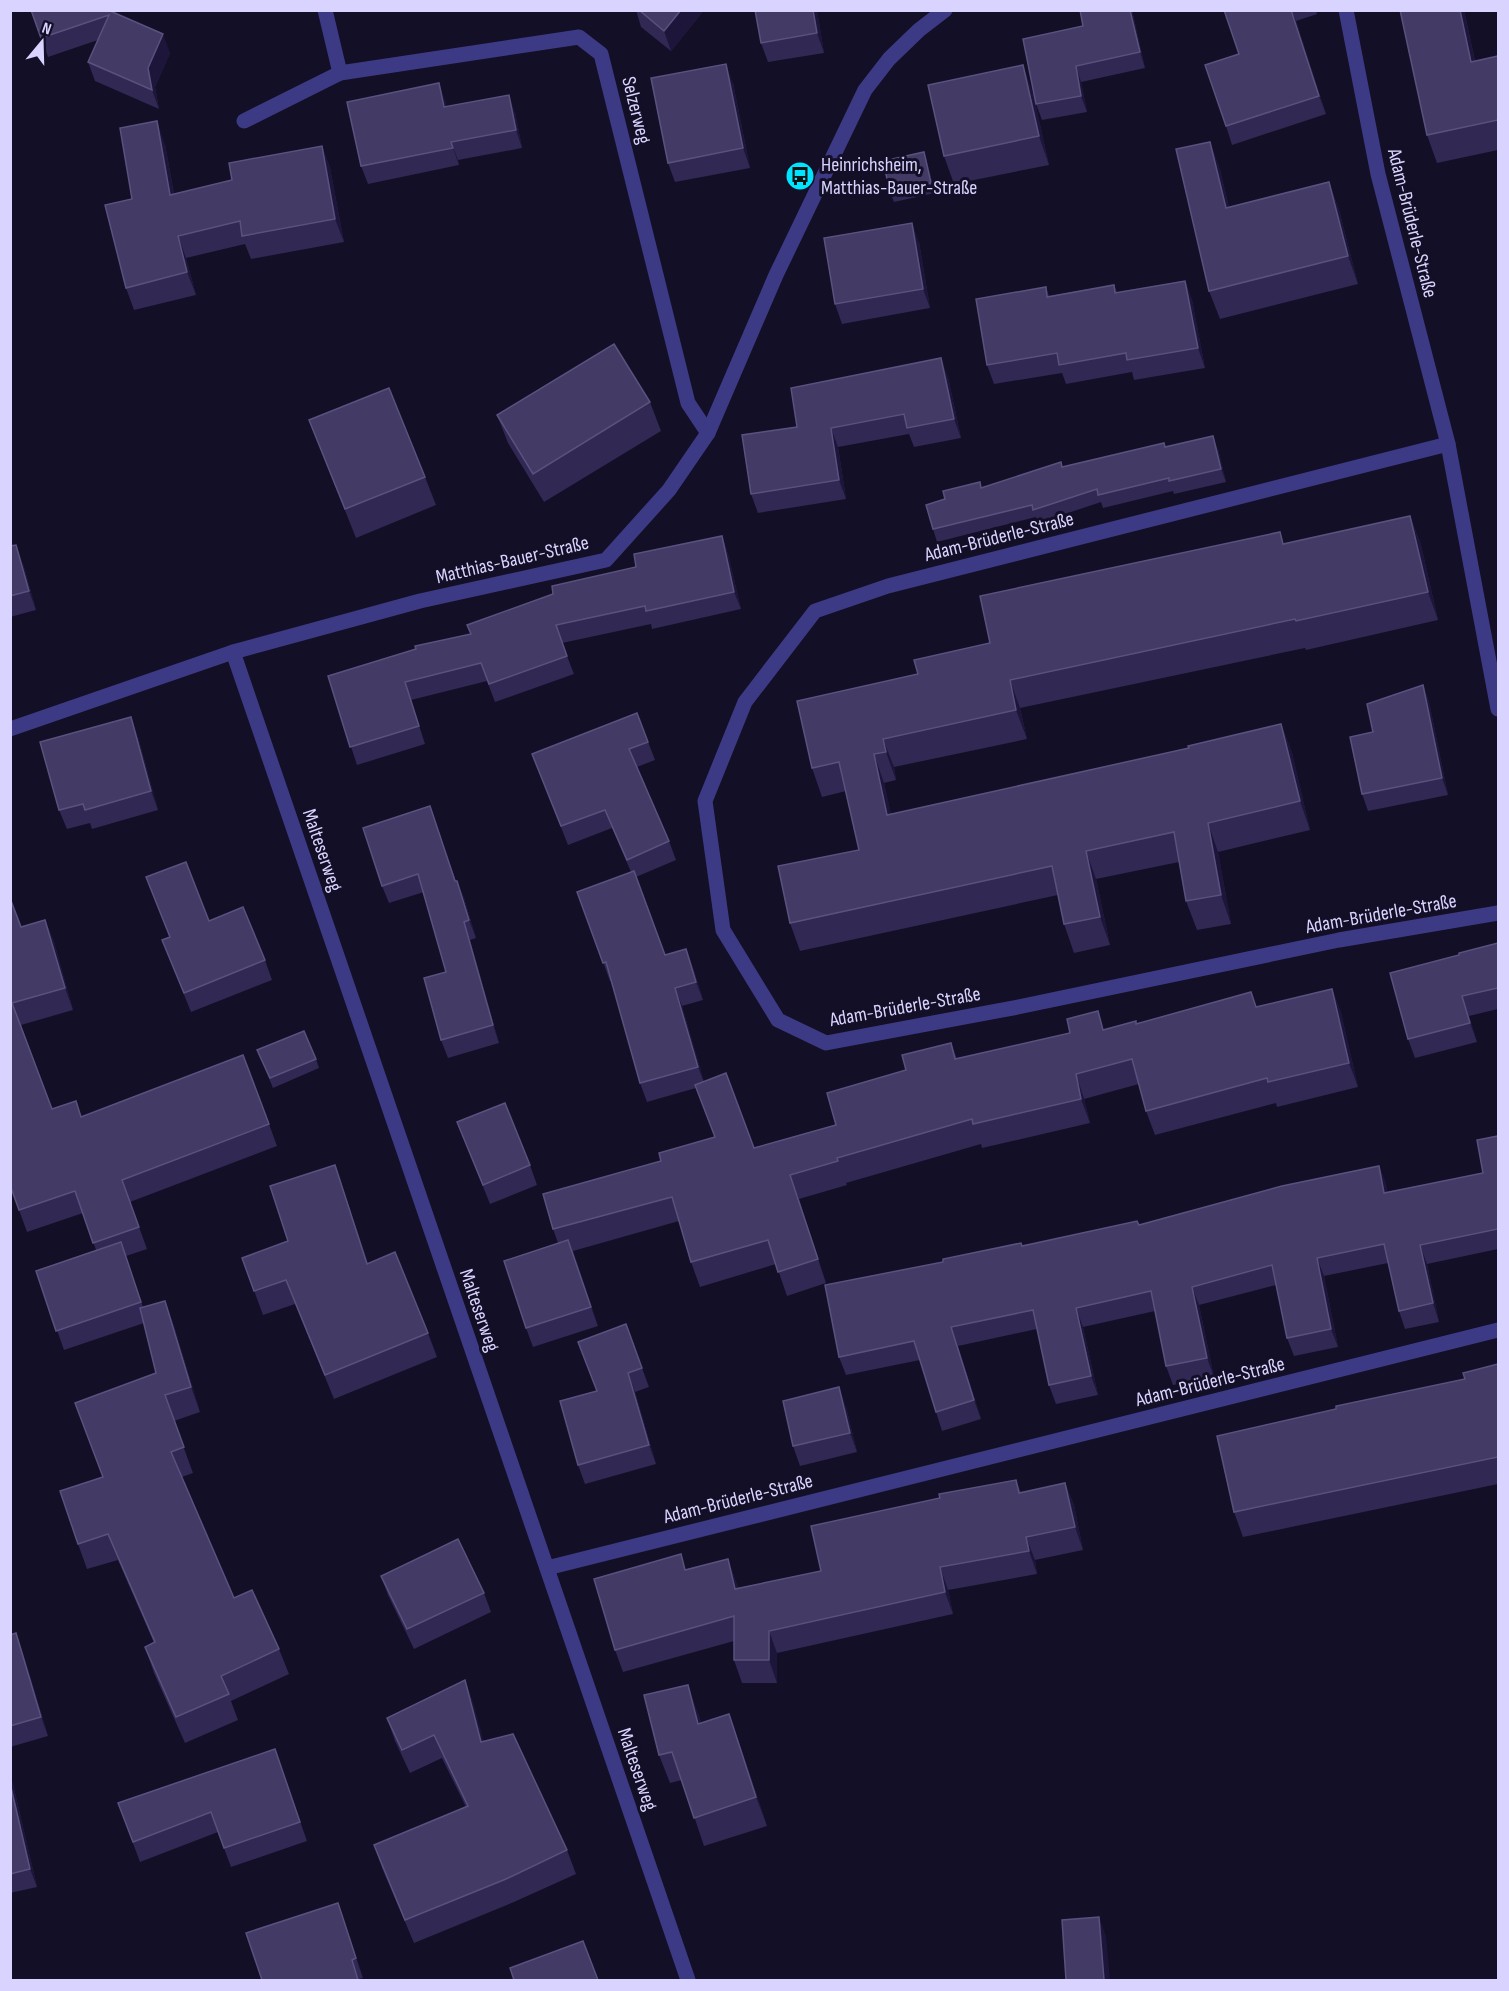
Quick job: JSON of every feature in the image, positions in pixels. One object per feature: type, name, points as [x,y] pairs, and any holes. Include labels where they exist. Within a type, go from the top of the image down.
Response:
[{"type":"street","points":[[325,10],[340,73]]},
{"type":"street","name":"Matthias-Bauer-Straße","points":[[10,729],[233,652],[420,601],[606,560],[669,490],[708,433],[776,275],[865,90],[889,59],[919,30],[945,10]]},
{"type":"street","name":"Adam-Brüderle-Straße","points":[[1346,10],[1378,174],[1448,444],[1498,710]]},
{"type":"street","name":"Selzerweg","points":[[244,121],[340,73],[579,37],[601,54],[688,403],[708,433]]},
{"type":"street","name":"Adam-Brüderle-Straße","points":[[1448,444],[898,584],[815,611],[745,702],[705,801],[723,930],[778,1020],[826,1043],[1034,1004],[1339,940],[1498,913]]},
{"type":"street","name":"Malteserweg","points":[[233,652],[688,1980]]},
{"type":"street","name":"Adam-Brüderle-Straße","points":[[547,1568],[1498,1330]]},
{"type":"building","points":[[31,10],[108,10],[163,34],[148,68],[152,90],[88,62],[109,15],[41,38]]},
{"type":"building","points":[[639,10],[681,10],[664,31]]},
{"type":"building","points":[[755,10],[813,10],[817,33],[761,43]]},
{"type":"building","points":[[1080,10],[1130,10],[1140,52],[1076,66],[1081,96],[1036,104],[1023,39],[1083,26]]},
{"type":"building","points":[[1224,10],[1291,10],[1319,96],[1226,126],[1205,65],[1239,54]]},
{"type":"building","points":[[1400,10],[1460,10],[1471,62],[1498,56],[1498,120],[1427,135]]},
{"type":"building","points":[[726,64],[743,148],[668,163],[651,78]]},
{"type":"building","points":[[1023,65],[1039,136],[944,156],[928,85]]},
{"type":"building","points":[[439,83],[444,107],[509,95],[516,130],[451,142],[453,148],[361,166],[347,102]]},
{"type":"building","points":[[157,121],[170,195],[232,180],[229,163],[322,146],[335,219],[242,236],[240,221],[178,236],[187,272],[126,288],[105,205],[132,199],[120,128]]},
{"type":"building","points":[[1210,142],[1226,208],[1329,182],[1348,256],[1209,291],[1176,149]]},
{"type":"building","points":[[924,152],[931,183],[890,192],[883,161]]},
{"type":"building","points":[[912,223],[923,289],[835,304],[824,238]]},
{"type":"building","points":[[1185,281],[1198,348],[1127,360],[1126,353],[1059,365],[1057,353],[987,365],[976,299],[1046,287],[1047,297],[1114,285],[1115,293]]},
{"type":"building","points":[[614,344],[650,402],[533,474],[497,415]]},
{"type":"building","points":[[941,358],[954,419],[907,428],[904,414],[831,428],[839,480],[751,494],[742,435],[797,427],[791,388]]},
{"type":"building","points":[[389,388],[425,477],[345,509],[309,420]]},
{"type":"building","points":[[1213,436],[1221,469],[1169,481],[1169,478],[1098,495],[1097,489],[1033,510],[1032,505],[933,529],[926,505],[945,499],[943,491],[980,482],[981,488],[1061,462],[1062,467],[1164,443],[1165,447]]},
{"type":"building","points":[[1410,516],[1428,592],[1010,680],[1016,710],[883,739],[886,752],[874,754],[887,815],[1189,748],[1188,746],[1281,724],[1300,801],[1208,823],[1221,895],[1186,901],[1174,832],[1086,851],[1100,917],[1064,924],[1052,866],[790,923],[778,866],[859,850],[839,762],[812,768],[797,701],[918,674],[914,660],[990,643],[980,596],[1280,532],[1283,544]]},
{"type":"building","points":[[722,536],[734,592],[646,611],[645,606],[556,625],[567,656],[489,684],[481,663],[405,682],[419,726],[350,747],[328,676],[416,649],[415,646],[471,634],[467,625],[553,594],[552,586],[636,567],[634,554]]},
{"type":"building","points":[[16,545],[29,591],[10,596],[10,546]]},
{"type":"building","points":[[1423,685],[1442,778],[1362,794],[1350,737],[1373,732],[1367,704]]},
{"type":"building","points":[[637,713],[648,742],[629,749],[669,841],[627,860],[605,810],[561,826],[532,754]]},
{"type":"building","points":[[131,717],[151,791],[85,810],[83,804],[59,810],[40,742]]},
{"type":"building","points":[[430,806],[469,920],[464,922],[493,1025],[441,1040],[424,978],[446,972],[418,874],[382,886],[363,828]]},
{"type":"building","points":[[186,862],[209,921],[243,907],[265,960],[184,993],[162,940],[170,937],[146,877]]},
{"type":"building","points":[[634,871],[665,955],[686,949],[696,982],[675,988],[698,1067],[640,1083],[606,962],[603,963],[577,892]]},
{"type":"building","points":[[10,898],[21,927],[45,920],[65,988],[12,1003],[52,1109],[76,1101],[81,1117],[243,1055],[269,1124],[122,1180],[139,1227],[93,1243],[75,1191],[19,1210],[10,1185]]},
{"type":"building","points":[[1498,943],[1498,988],[1462,996],[1470,1023],[1408,1039],[1390,973]]},
{"type":"building","points":[[1332,989],[1349,1063],[1268,1082],[1267,1078],[1146,1111],[1132,1059],[1076,1074],[1081,1099],[973,1124],[972,1119],[837,1158],[838,1161],[790,1175],[818,1259],[778,1272],[768,1240],[691,1262],[672,1197],[553,1229],[543,1194],[661,1161],[659,1153],[715,1137],[695,1085],[726,1073],[754,1148],[836,1125],[827,1093],[906,1070],[902,1055],[951,1043],[955,1059],[1070,1033],[1067,1019],[1098,1011],[1103,1030],[1136,1021],[1136,1024],[1251,992],[1256,1007]]},
{"type":"building","points":[[304,1031],[316,1059],[270,1078],[257,1050]]},
{"type":"building","points":[[505,1103],[530,1165],[483,1185],[457,1122]]},
{"type":"building","points":[[1498,1136],[1498,1229],[1420,1245],[1433,1303],[1399,1311],[1384,1244],[1317,1258],[1331,1329],[1287,1338],[1272,1265],[1192,1287],[1207,1358],[1166,1366],[1151,1291],[1076,1308],[1091,1376],[1049,1385],[1033,1310],[951,1327],[974,1400],[936,1412],[914,1341],[839,1357],[825,1285],[943,1262],[943,1259],[1021,1243],[1022,1246],[1137,1221],[1139,1225],[1282,1186],[1379,1166],[1384,1193],[1483,1173],[1477,1140]]},
{"type":"building","points":[[335,1165],[367,1264],[395,1252],[428,1333],[325,1375],[286,1280],[254,1291],[242,1258],[288,1241],[270,1186]]},
{"type":"building","points":[[568,1240],[591,1307],[526,1328],[504,1261]]},
{"type":"building","points":[[121,1242],[141,1302],[56,1331],[36,1271]]},
{"type":"building","points":[[165,1301],[191,1387],[165,1395],[184,1447],[171,1452],[234,1598],[252,1590],[279,1649],[221,1676],[229,1694],[176,1717],[145,1647],[155,1642],[108,1534],[78,1544],[60,1491],[103,1477],[75,1403],[156,1373],[140,1308]]},
{"type":"building","points":[[626,1324],[642,1368],[628,1373],[649,1445],[578,1465],[560,1401],[597,1391],[578,1342]]},
{"type":"building","points":[[1498,1364],[1498,1457],[1234,1512],[1217,1436],[1336,1409],[1336,1406],[1465,1379],[1463,1373]]},
{"type":"building","points":[[839,1387],[850,1433],[793,1446],[783,1401]]},
{"type":"building","points":[[1016,1480],[1019,1493],[1065,1483],[1075,1527],[1026,1537],[1029,1551],[940,1567],[945,1592],[769,1631],[769,1660],[734,1660],[734,1616],[615,1650],[594,1579],[681,1554],[685,1570],[728,1559],[735,1589],[821,1571],[811,1526],[940,1498],[939,1494]]},
{"type":"building","points":[[458,1539],[484,1593],[407,1629],[381,1576]]},
{"type":"building","points":[[16,1633],[41,1717],[10,1726],[10,1635]]},
{"type":"building","points":[[465,1680],[481,1742],[513,1734],[567,1850],[506,1879],[405,1920],[374,1845],[468,1806],[434,1735],[402,1750],[387,1718]]},
{"type":"building","points":[[688,1685],[698,1724],[729,1714],[756,1797],[694,1818],[672,1752],[659,1755],[644,1695]]},
{"type":"building","points":[[275,1749],[300,1822],[224,1848],[211,1812],[133,1842],[118,1803]]},
{"type":"building","points":[[10,1783],[30,1869],[10,1874]]},
{"type":"building","points":[[338,1903],[356,1958],[352,1960],[358,1980],[262,1980],[246,1933]]},
{"type":"building","points":[[1099,1917],[1104,1980],[1066,1980],[1062,1920]]},
{"type":"building","points":[[583,1941],[598,1980],[514,1980],[510,1968]]},
{"type":"place","name":"Heinrichsheim, Matthias-Bauer-Straße","points":[[800,176]]}]
